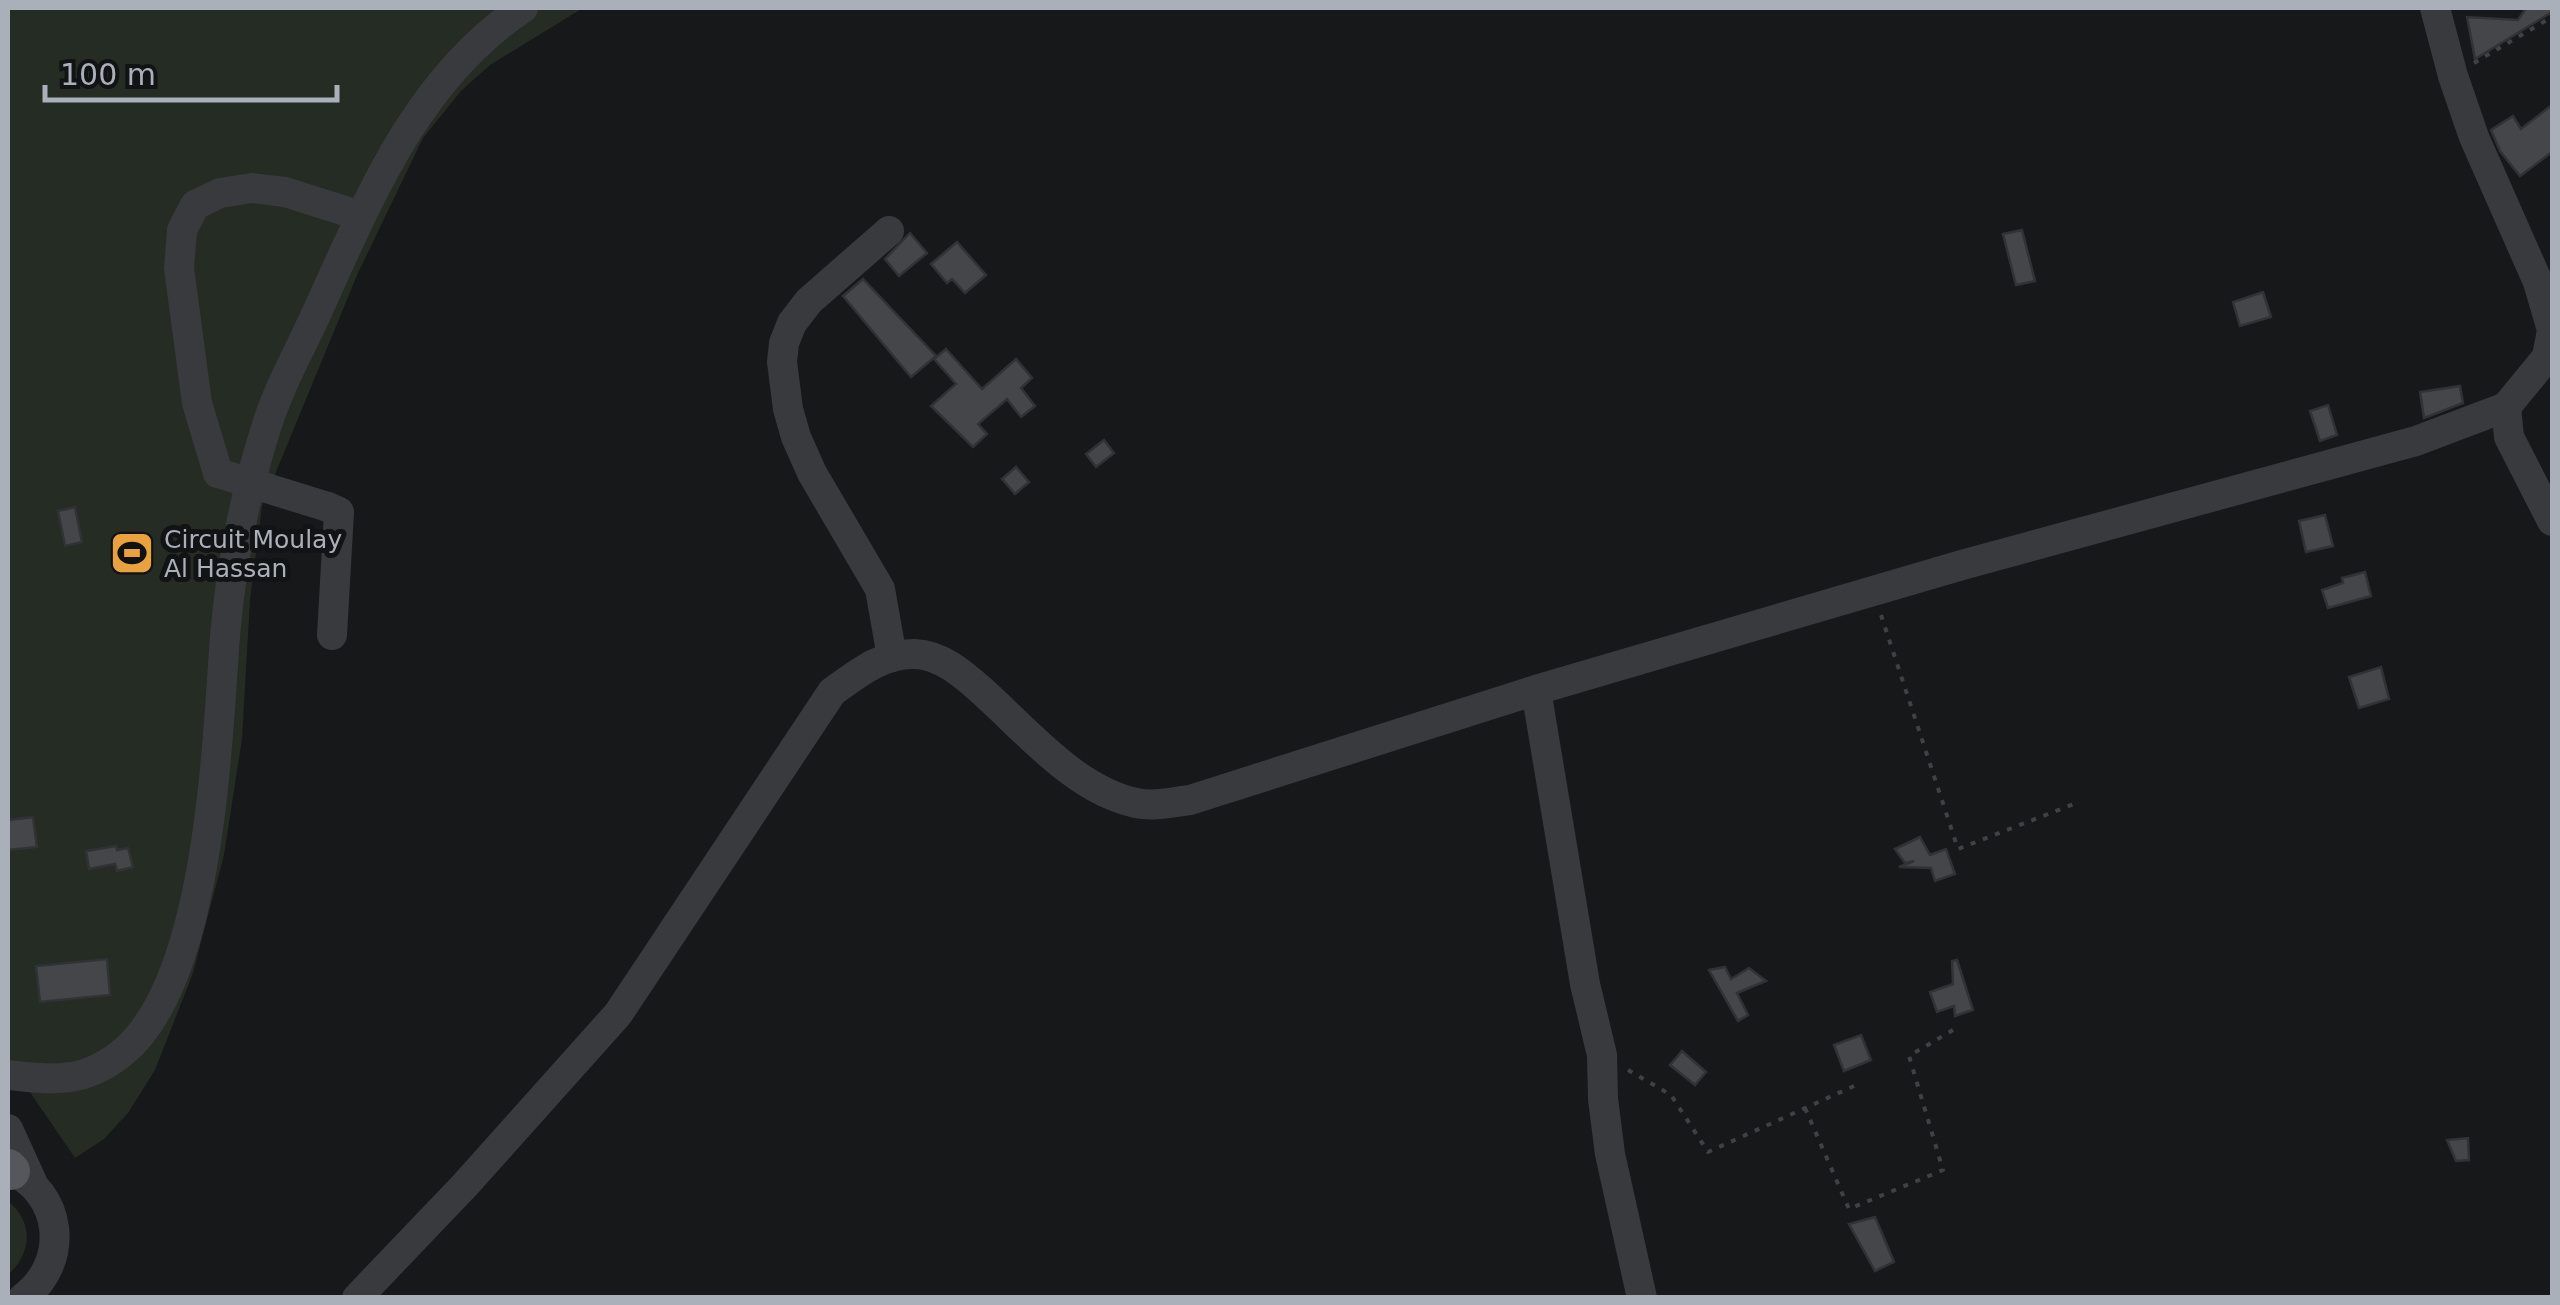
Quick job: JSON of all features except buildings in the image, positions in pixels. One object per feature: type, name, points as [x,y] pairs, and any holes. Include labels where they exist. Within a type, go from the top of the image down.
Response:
[{"type":"street","points":[[8,1074],[56,1081],[90,1073],[123,1052],[154,1016],[177,965],[206,849],[222,712],[229,605],[248,497],[266,425],[395,148],[461,59],[490,30],[523,8]]},
{"type":"street","points":[[357,1298],[465,1186],[618,1014],[832,692],[870,665],[916,654],[942,660],[1094,786],[1139,804],[1190,800],[1536,690],[1874,591],[2416,441],[2506,407],[2550,353],[2552,330],[2538,282],[2474,137],[2435,8]]},
{"type":"street","points":[[332,635],[339,512],[218,474],[196,403],[179,268],[182,230],[188,218],[196,205],[220,193],[252,188],[285,192],[361,216]]},
{"type":"street","points":[[889,231],[809,301],[792,323],[782,362],[788,409],[812,474],[880,588],[892,658]]},
{"type":"street","points":[[2506,407],[2509,438],[2552,522]]},
{"type":"street","points":[[1536,690],[1584,984],[1602,1055],[1610,1154],[1642,1298]]},
{"type":"street","points":[[8,1129],[15,1173],[48,1205],[56,1230],[55,1250],[33,1291]]},
{"type":"path","points":[[2453,76],[2552,17]]},
{"type":"path","points":[[1874,591],[1958,849],[2078,802]]},
{"type":"path","points":[[1805,1108],[1849,1209],[1943,1170],[1909,1056],[1953,1030]]},
{"type":"path","points":[[1602,1055],[1671,1095],[1708,1152],[1854,1086]]},
{"type":"shaded area","name":"Circuit Moulay Al Hassan","points":[[8,8],[583,8],[490,65],[461,91],[423,138],[358,273],[262,506],[250,600],[242,739],[224,855],[193,973],[155,1070],[128,1113],[104,1139],[75,1158],[8,1060]]},
{"type":"shaded area","points":[[8,1201],[22,1218],[27,1238],[22,1257],[8,1275]]},
{"type":"place","name":"Circuit Moulay Al Hassan","points":[[132,553]]}]
